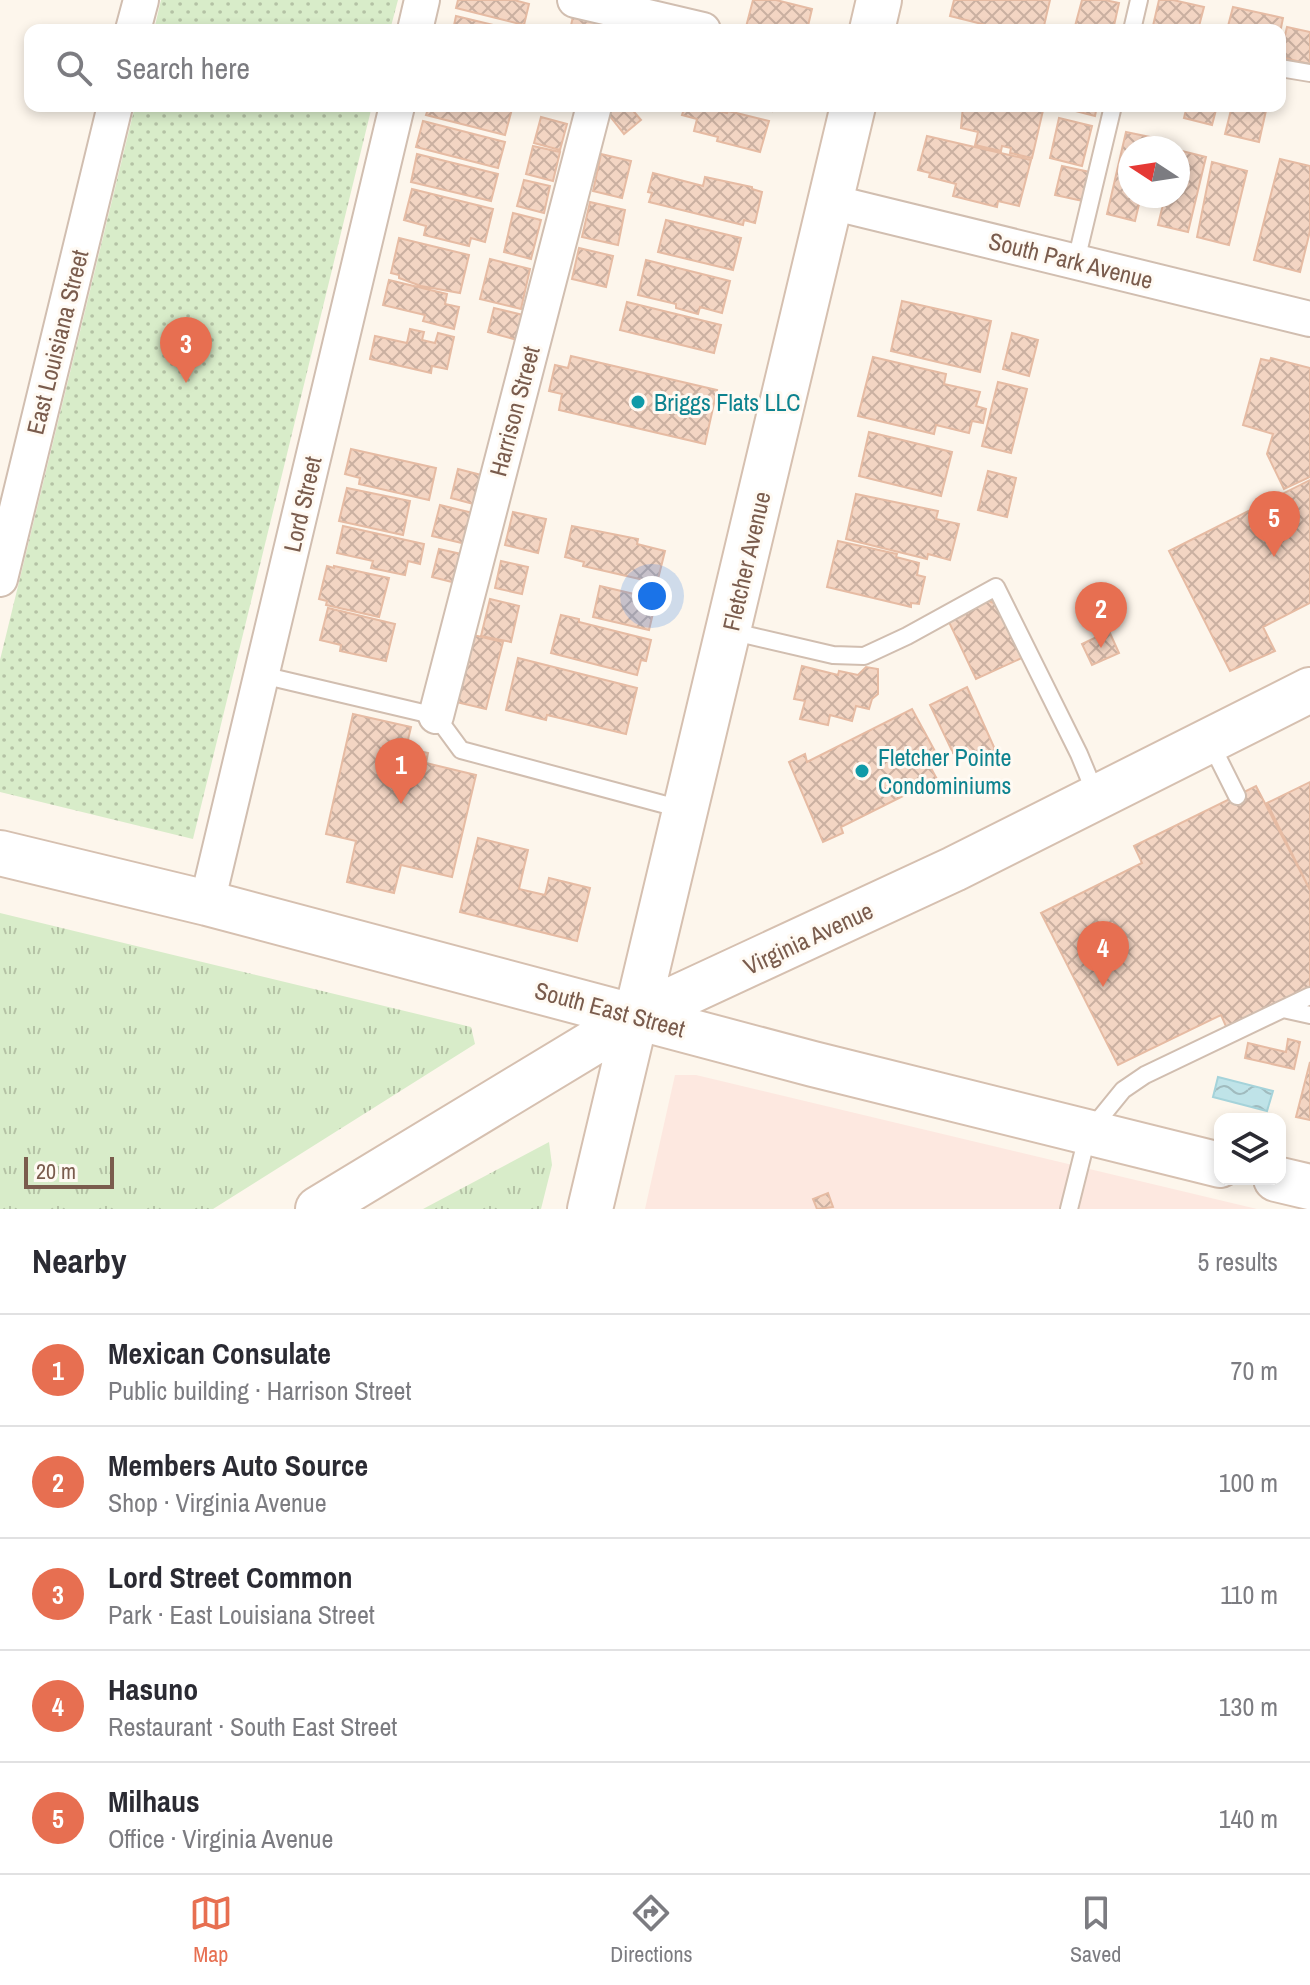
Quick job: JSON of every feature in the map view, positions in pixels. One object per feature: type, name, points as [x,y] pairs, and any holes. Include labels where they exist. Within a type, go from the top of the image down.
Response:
[{"type":"main road","points":[[873,24],[879,0]]},
{"type":"main road","name":"Fletcher Avenue","points":[[590,1209],[852,112]]},
{"type":"main road","name":"Virginia Avenue","points":[[318,1209],[637,1016],[857,916],[1310,690]]},
{"type":"main road","name":"South East Street","points":[[0,853],[207,903],[813,1064],[1214,1164]]},
{"type":"main road","points":[[1286,1181],[1310,1187]]},
{"type":"street","points":[[135,24],[141,0]]},
{"type":"street","points":[[416,24],[422,0]]},
{"type":"street","points":[[597,7],[675,24]]},
{"type":"street","name":"East Louisiana Street","points":[[0,579],[114,112]]},
{"type":"street","name":"Lord Street","points":[[207,903],[396,112]]},
{"type":"street","name":"Harrison Street","points":[[436,716],[592,112]]},
{"type":"street","name":"South Park Avenue","points":[[831,202],[1310,317]]},
{"type":"lane","points":[[1133,24],[1139,0]]},
{"type":"lane","points":[[1286,69],[1310,73]]},
{"type":"lane","points":[[1076,261],[1112,112]]},
{"type":"lane","points":[[730,631],[833,655],[864,656],[996,587],[1097,796]]},
{"type":"lane","points":[[262,675],[436,716],[461,750],[686,811]]},
{"type":"lane","points":[[1209,741],[1237,796]]},
{"type":"lane","points":[[1069,1209],[1088,1133],[1123,1090],[1145,1075],[1310,996]]},
{"type":"lane","points":[[1283,1009],[1310,1015]]},
{"type":"shaded area","points":[[675,1075],[696,1075],[1257,1209],[645,1209]]},
{"type":"green space","points":[[161,0],[398,0],[392,24],[155,24]]},
{"type":"green space","points":[[134,112],[371,112],[193,839],[0,792],[0,660]]},
{"type":"green space","points":[[0,913],[471,1027],[475,1044],[213,1209],[0,1209]]},
{"type":"green space","points":[[549,1142],[552,1165],[541,1209],[423,1209]]},
{"type":"water","points":[[1218,1077],[1273,1091],[1267,1111],[1213,1097]]},
{"type":"building","points":[[458,0],[514,0],[529,4],[524,24],[456,8]]},
{"type":"building","points":[[753,0],[776,0],[812,9],[808,24],[747,24]]},
{"type":"building","points":[[954,0],[1050,0],[1044,24],[982,24],[950,16]]},
{"type":"building","points":[[1082,0],[1119,3],[1114,24],[1076,24]]},
{"type":"building","points":[[1159,0],[1204,7],[1200,24],[1153,24]]},
{"type":"building","points":[[1233,7],[1283,18],[1282,24],[1229,24]]},
{"type":"building","points":[[574,12],[606,20],[605,24],[571,24]]},
{"type":"building","points":[[456,16],[489,24],[454,24]]},
{"type":"building","points":[[1287,27],[1310,32],[1310,64],[1286,58]]},
{"type":"building","points":[[427,112],[511,112],[505,135],[426,115]]},
{"type":"building","points":[[607,112],[634,112],[641,120],[624,134]]},
{"type":"building","points":[[683,112],[732,112],[769,121],[760,152],[717,141],[718,137],[694,131],[697,119],[682,115]]},
{"type":"building","points":[[962,112],[1043,112],[1032,158],[1010,153],[1011,148],[1002,146],[1001,151],[975,145],[978,132],[961,128]]},
{"type":"building","points":[[1186,112],[1215,112],[1212,125],[1184,118]]},
{"type":"building","points":[[1230,112],[1266,112],[1259,142],[1225,134]]},
{"type":"building","points":[[541,117],[567,124],[560,150],[534,143]]},
{"type":"building","points":[[1059,118],[1092,126],[1082,166],[1050,158]]},
{"type":"building","points":[[423,121],[505,142],[498,168],[416,147]]},
{"type":"building","points":[[1126,132],[1145,136],[1125,136]]},
{"type":"building","points":[[927,136],[1031,160],[1019,206],[998,201],[997,207],[953,196],[956,184],[929,177],[930,173],[918,170]]},
{"type":"building","points":[[533,146],[560,152],[553,181],[526,174]]},
{"type":"building","points":[[1190,153],[1206,157],[1188,232],[1158,225],[1162,208],[1190,208]]},
{"type":"building","points":[[417,154],[498,174],[491,201],[411,182]]},
{"type":"building","points":[[601,154],[631,161],[622,198],[593,191]]},
{"type":"building","points":[[1280,159],[1310,166],[1310,231],[1300,272],[1254,260]]},
{"type":"building","points":[[1212,162],[1247,171],[1229,245],[1197,237]]},
{"type":"building","points":[[1062,166],[1090,172],[1083,201],[1055,195]]},
{"type":"building","points":[[1118,167],[1118,208],[1138,208],[1135,221],[1107,214]]},
{"type":"building","points":[[653,173],[703,186],[705,177],[752,187],[762,192],[755,223],[744,220],[743,225],[649,202]]},
{"type":"building","points":[[524,180],[550,186],[544,213],[517,206]]},
{"type":"building","points":[[412,189],[493,209],[485,242],[471,238],[469,246],[424,235],[426,226],[404,220]]},
{"type":"building","points":[[590,202],[625,210],[618,245],[582,237]]},
{"type":"building","points":[[513,213],[541,220],[531,259],[504,252]]},
{"type":"building","points":[[666,220],[741,238],[733,270],[658,252]]},
{"type":"building","points":[[399,238],[469,255],[460,293],[421,286],[391,273]]},
{"type":"building","points":[[579,248],[613,256],[606,287],[572,279]]},
{"type":"building","points":[[490,259],[530,269],[521,309],[480,299]]},
{"type":"building","points":[[646,260],[730,281],[722,313],[700,307],[698,314],[676,308],[676,304],[638,295]]},
{"type":"building","points":[[389,280],[447,294],[445,304],[459,307],[454,329],[423,321],[425,315],[383,305]]},
{"type":"building","points":[[902,301],[991,321],[980,372],[891,351]]},
{"type":"building","points":[[627,302],[721,325],[714,353],[620,330]]},
{"type":"building","points":[[494,308],[523,315],[517,340],[488,332]]},
{"type":"building","points":[[410,329],[424,332],[422,340],[435,343],[438,333],[454,337],[447,369],[432,366],[431,373],[370,359],[375,336],[407,343]]},
{"type":"building","points":[[1012,333],[1038,340],[1029,376],[1003,369]]},
{"type":"building","name":"Briggs Flats LLC","points":[[571,356],[717,390],[705,444],[559,410],[562,394],[549,391],[555,365],[568,368]]},
{"type":"building","points":[[873,357],[946,374],[944,384],[980,392],[976,406],[986,409],[983,423],[972,421],[969,433],[936,425],[934,434],[858,416]]},
{"type":"building","points":[[1271,358],[1310,368],[1310,477],[1284,489],[1267,454],[1273,434],[1243,425],[1261,359],[1270,361]]},
{"type":"building","points":[[998,382],[1027,389],[1011,453],[982,446]]},
{"type":"building","points":[[869,432],[952,452],[941,496],[859,476]]},
{"type":"building","points":[[351,449],[436,468],[429,500],[359,484],[360,478],[345,474]]},
{"type":"building","points":[[458,469],[489,477],[481,506],[451,498]]},
{"type":"building","points":[[988,471],[1016,478],[1007,517],[978,510]]},
{"type":"building","points":[[1310,480],[1310,603],[1263,627],[1275,651],[1230,671],[1169,551]]},
{"type":"building","points":[[347,488],[410,501],[403,535],[339,521]]},
{"type":"building","points":[[856,494],[938,511],[936,519],[959,524],[950,560],[928,554],[927,559],[846,539]]},
{"type":"building","points":[[440,505],[473,513],[466,544],[432,536]]},
{"type":"building","points":[[513,512],[546,519],[538,553],[505,545]]},
{"type":"building","points":[[343,526],[424,544],[420,564],[408,561],[405,575],[371,568],[373,561],[337,553]]},
{"type":"building","points":[[572,526],[638,539],[637,544],[665,551],[657,583],[583,566],[584,562],[565,557]]},
{"type":"building","points":[[838,541],[897,554],[896,557],[919,563],[917,575],[925,577],[919,604],[911,603],[911,607],[827,587]]},
{"type":"building","points":[[439,549],[466,555],[460,584],[432,577]]},
{"type":"building","points":[[501,561],[528,567],[522,594],[495,588]]},
{"type":"building","points":[[327,566],[389,578],[379,617],[326,605],[327,601],[319,599]]},
{"type":"building","points":[[600,586],[647,597],[644,607],[654,609],[649,630],[593,617]]},
{"type":"building","points":[[490,599],[519,606],[511,642],[481,636]]},
{"type":"building","points":[[986,600],[999,605],[1024,657],[976,679],[948,620]]},
{"type":"building","points":[[328,608],[395,624],[386,661],[340,651],[341,645],[320,640]]},
{"type":"building","points":[[561,615],[651,640],[646,661],[641,660],[637,675],[551,653]]},
{"type":"building","points":[[1109,631],[1119,653],[1092,665],[1082,644]]},
{"type":"building","points":[[469,634],[503,642],[486,709],[452,701]]},
{"type":"building","points":[[518,658],[637,688],[626,734],[547,715],[546,720],[506,710]]},
{"type":"building","points":[[802,666],[838,675],[839,671],[858,675],[866,667],[878,669],[878,694],[872,699],[869,709],[856,706],[852,721],[830,715],[828,725],[800,719],[805,701],[794,699]]},
{"type":"building","points":[[967,687],[998,756],[973,768],[963,749],[953,753],[930,705]]},
{"type":"building","name":"Fletcher Pointe Condominiums","points":[[912,709],[937,755],[927,761],[937,779],[841,827],[843,833],[823,842],[789,762],[805,754],[807,762]]},
{"type":"building","points":[[353,714],[411,727],[406,748],[428,753],[426,763],[476,775],[452,877],[401,865],[394,893],[347,882],[356,841],[326,834]]},
{"type":"building","points":[[1310,782],[1310,890],[1267,803]]},
{"type":"building","points":[[1256,786],[1310,890],[1310,990],[1228,1031],[1221,1015],[1118,1065],[1041,913],[1142,863],[1134,846]]},
{"type":"building","points":[[478,838],[528,850],[519,889],[545,895],[549,878],[590,888],[577,941],[460,912]]},
{"type":"building","points":[[1288,1039],[1300,1042],[1294,1069],[1245,1058],[1248,1043],[1286,1052]]},
{"type":"building","points":[[1310,1062],[1310,1120],[1296,1117]]},
{"type":"building","points":[[828,1193],[833,1207],[817,1209],[813,1199]]},
{"type":"place","name":"Lord Street Common","points":[[186,383]]},
{"type":"place","name":"Briggs Flats LLC","points":[[638,402]]},
{"type":"place","name":"Milhaus","points":[[1274,557]]},
{"type":"place","name":"Members Auto Source","points":[[1101,648]]},
{"type":"place","name":"Fletcher Pointe Condominiums","points":[[862,771]]},
{"type":"place","name":"Mexican Consulate","points":[[401,804]]},
{"type":"place","name":"Hasuno","points":[[1103,987]]}]
